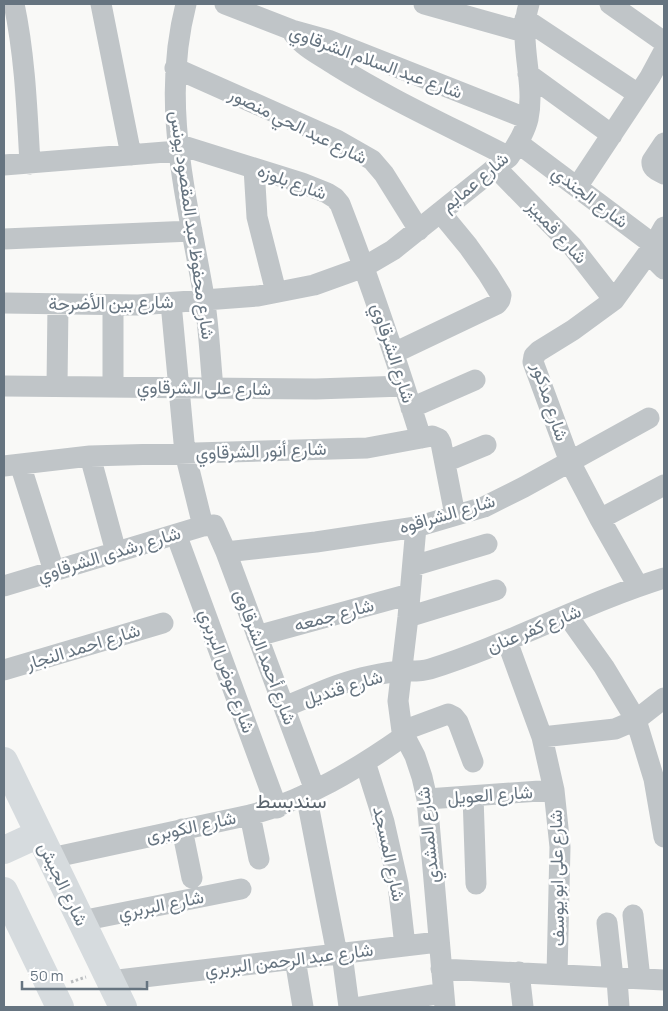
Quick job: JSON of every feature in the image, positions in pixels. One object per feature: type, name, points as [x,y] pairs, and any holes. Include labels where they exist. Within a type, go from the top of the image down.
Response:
[{"type":"main road","name":"شارع الجيش","points":[[4,761],[123,1007]]},
{"type":"main road","points":[[4,850],[45,846]]},
{"type":"main road","points":[[4,891],[56,998]]},
{"type":"street","points":[[14,4],[11,29],[23,62],[30,164]]},
{"type":"street","points":[[101,4],[131,155]]},
{"type":"street","name":"شارع محفوظ عبد المقصود يونس","points":[[186,4],[178,42],[174,93],[178,148],[205,300],[213,388]]},
{"type":"street","name":"شارع عبد السلام الشرقاوي","points":[[225,4],[292,30],[335,43],[528,119]]},
{"type":"street","points":[[424,4],[526,18],[638,94]]},
{"type":"street","points":[[610,4],[664,42]]},
{"type":"street","name":"شارع عمايم","points":[[364,267],[393,250],[419,230],[508,156],[528,119],[526,18]]},
{"type":"street","points":[[292,30],[298,40],[308,48],[357,79],[508,156]]},
{"type":"street","points":[[577,186],[612,135],[664,52]]},
{"type":"street","name":"شارع عبد الحي منصور","points":[[175,68],[337,140],[372,160],[384,174],[419,230]]},
{"type":"street","points":[[528,74],[612,135]]},
{"type":"street","points":[[659,171],[652,161],[664,144]]},
{"type":"street","points":[[4,165],[131,155],[178,148]]},
{"type":"street","name":"شارع بلوزه","points":[[178,148],[254,168],[327,193],[335,198],[340,204],[364,267]]},
{"type":"street","name":"شارع الجندي","points":[[508,156],[577,186],[658,243]]},
{"type":"street","name":"شارع قمبيز","points":[[508,156],[572,246],[614,300]]},
{"type":"street","points":[[254,168],[257,217],[276,292]]},
{"type":"street","points":[[394,353],[497,304],[500,300],[501,295],[488,274],[440,212]]},
{"type":"street","points":[[4,239],[192,231]]},
{"type":"street","points":[[658,243],[664,269]]},
{"type":"street","name":"شارع مدكور","points":[[656,583],[600,519],[570,462],[533,362],[534,356],[539,351],[573,330],[614,300],[658,243]]},
{"type":"street","name":"شارع بين الأضرحة","points":[[4,302],[113,305],[171,303],[258,296],[314,285],[364,267]]},
{"type":"street","name":"شارع الشرقاوي","points":[[364,267],[421,438]]},
{"type":"street","name":"شارع أحمد الشرقاوى","points":[[171,303],[185,453],[208,525],[226,552],[284,707],[310,792],[349,1007]]},
{"type":"street","points":[[57,386],[58,304]]},
{"type":"street","points":[[113,305],[113,387]]},
{"type":"street","points":[[411,408],[475,380]]},
{"type":"street","name":"شارع على الشرقاوي","points":[[4,386],[316,389],[404,386]]},
{"type":"street","name":"شارع الشراقوه","points":[[226,552],[316,542],[416,527],[484,507],[649,418]]},
{"type":"street","name":"شارع أنور الشرقاوي","points":[[12,465],[90,456],[368,448],[432,436],[439,439],[441,443],[455,515]]},
{"type":"street","points":[[445,462],[486,445]]},
{"type":"street","points":[[90,456],[116,552]]},
{"type":"street","points":[[12,465],[54,571]]},
{"type":"street","points":[[600,519],[664,485]]},
{"type":"street","name":"شارع رشدى الشرقاوي","points":[[4,586],[208,525]]},
{"type":"street","name":"شارع المشدي","points":[[416,527],[398,701],[403,733],[415,756],[427,800],[444,1000]]},
{"type":"street","name":"شارع عوض البربري","points":[[176,534],[277,808]]},
{"type":"street","points":[[413,566],[487,544]]},
{"type":"street","name":"شارع كفر عنان","points":[[402,671],[415,672],[429,669],[506,641],[567,615],[656,583]]},
{"type":"street","points":[[408,617],[496,590]]},
{"type":"street","name":"شارع جمعه","points":[[257,636],[410,594]]},
{"type":"street","points":[[567,615],[604,667],[636,720],[659,778],[664,837]]},
{"type":"street","name":"شارع احمد النجار","points":[[4,670],[163,623]]},
{"type":"street","name":"شارع على ابو يوسف","points":[[506,641],[542,737],[554,790],[560,847],[557,974]]},
{"type":"street","name":"شارع قنديل","points":[[284,707],[339,685],[368,676],[402,671]]},
{"type":"street","points":[[542,737],[616,729],[636,720],[664,698]]},
{"type":"street","name":"شارع الكوبرى","points":[[45,846],[182,829],[277,808],[365,762],[403,733],[448,714],[458,722],[473,762]]},
{"type":"street","name":"شارع المسجد","points":[[365,762],[384,822],[398,884],[405,946]]},
{"type":"street","name":"شارع العويل","points":[[427,800],[554,790]]},
{"type":"street","points":[[473,796],[476,884]]},
{"type":"street","points":[[250,815],[259,859]]},
{"type":"street","points":[[182,829],[192,878]]},
{"type":"street","name":"شارع البربري","points":[[81,921],[242,889]]},
{"type":"street","points":[[633,915],[640,979]]},
{"type":"street","points":[[607,923],[619,1007]]},
{"type":"street","name":"شارع عبد الرحمن البربري","points":[[108,976],[295,959],[438,942]]},
{"type":"street","points":[[295,959],[303,1007]]},
{"type":"street","points":[[440,969],[664,980]]},
{"type":"street","points":[[520,972],[523,1007]]},
{"type":"street","points":[[360,1007],[444,1000]]},
{"type":"path","points":[[56,998],[108,976]]},
{"type":"district","name":"سندبسط","points":[[291,801]]}]
